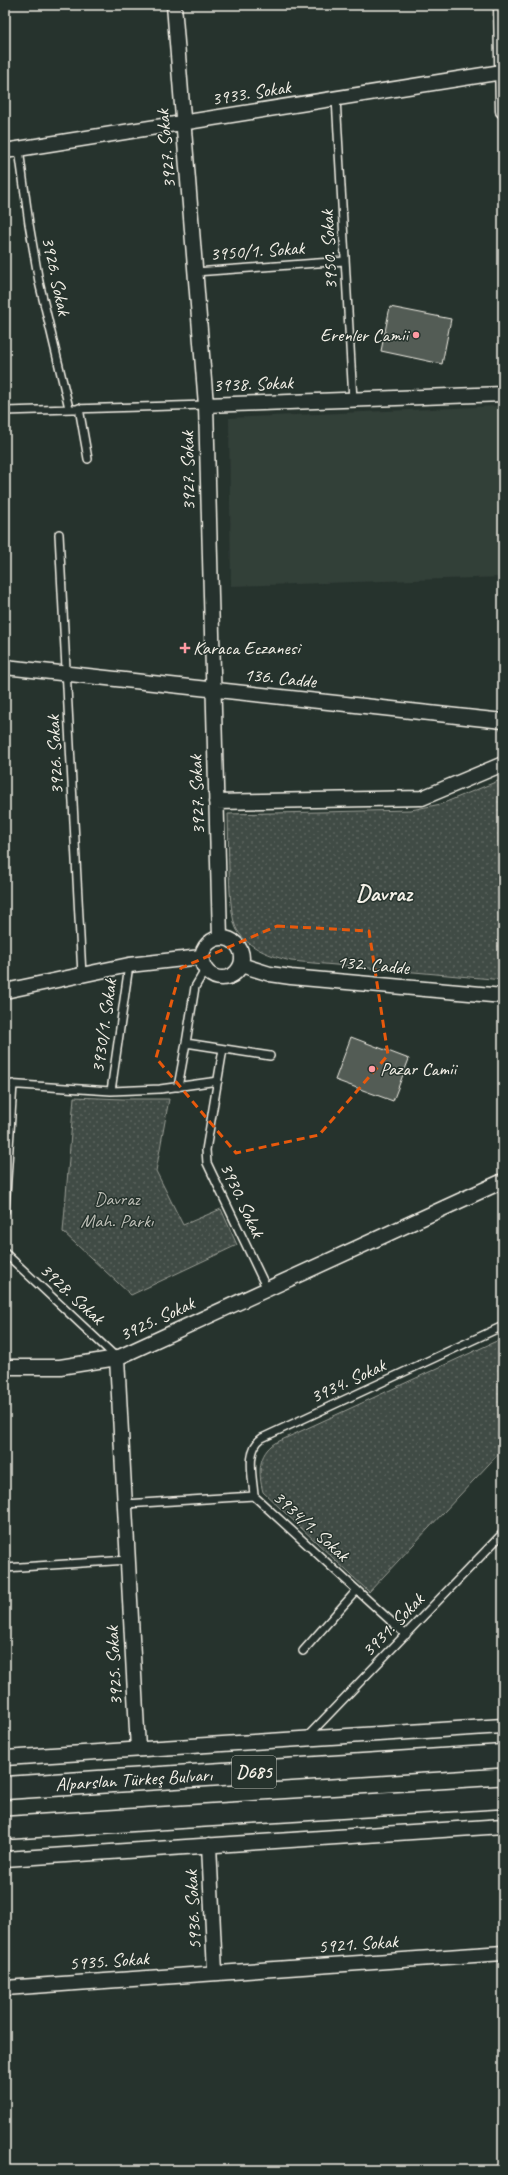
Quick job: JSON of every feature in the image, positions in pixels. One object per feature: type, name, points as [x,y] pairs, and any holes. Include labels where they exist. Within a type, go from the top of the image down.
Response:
[{"type":"highway","name":"Alparslan Türkeş Bulvarı","points":[[5,1788],[503,1756]]},
{"type":"highway","name":"Alparslan Türkeş Bulvarı","points":[[5,1828],[503,1797]]},
{"type":"street","name":"3927. Sokak","points":[[174,5],[206,405],[220,938]]},
{"type":"street","points":[[501,5],[503,111]]},
{"type":"street","name":"3933. Sokak","points":[[5,151],[502,72]]},
{"type":"street","name":"3938. Sokak","points":[[206,405],[503,394]]},
{"type":"street","name":"136. Cadde","points":[[5,667],[503,721]]},
{"type":"street","points":[[216,802],[415,799],[436,794],[503,764]]},
{"type":"street","points":[[220,938],[231,940],[236,944],[242,956],[241,965],[234,974],[222,979],[209,975],[203,964],[206,945],[211,941],[220,938]]},
{"type":"street","points":[[5,991],[129,965],[203,964]]},
{"type":"street","name":"132. Cadde","points":[[241,965],[270,974],[291,977],[503,996]]},
{"type":"street","name":"3925. Sokak","points":[[138,1749],[117,1358],[503,1181]]},
{"type":"street","points":[[5,1367],[60,1367],[117,1358]]},
{"type":"street","points":[[5,1758],[503,1726]]},
{"type":"street","points":[[5,1859],[503,1826]]},
{"type":"street","name":"5936. Sokak","points":[[209,1845],[215,1972]]},
{"type":"street","name":"5921. Sokak","points":[[215,1972],[503,1953]]},
{"type":"street","name":"5935. Sokak","points":[[5,1988],[215,1972]]},
{"type":"lane","name":"3950. Sokak","points":[[336,98],[354,400]]},
{"type":"lane","name":"3926. Sokak","points":[[19,149],[29,224],[38,275],[69,408]]},
{"type":"lane","name":"3950/1. Sokak","points":[[195,272],[345,261]]},
{"type":"lane","name":"3938. Sokak","points":[[5,411],[206,405]]},
{"type":"lane","points":[[78,408],[88,459]]},
{"type":"lane","name":"3926. Sokak","points":[[59,534],[82,975]]},
{"type":"lane","points":[[178,1087],[195,987],[203,964]]},
{"type":"lane","name":"3930/1. Sokak","points":[[111,1091],[129,965]]},
{"type":"lane","points":[[186,1043],[270,1056]]},
{"type":"lane","name":"3930. Sokak","points":[[223,1049],[206,1150],[207,1163],[267,1289]]},
{"type":"lane","points":[[5,1084],[111,1091],[178,1087],[218,1080]]},
{"type":"lane","points":[[5,1211],[13,1084]]},
{"type":"lane","name":"3928. Sokak","points":[[5,1253],[117,1358]]},
{"type":"lane","name":"3934. Sokak","points":[[254,1496],[252,1454],[257,1442],[262,1438],[503,1326]]},
{"type":"lane","name":"3934/1. Sokak","points":[[125,1504],[254,1496],[406,1635]]},
{"type":"lane","name":"3931. Sokak","points":[[306,1738],[503,1533]]},
{"type":"lane","points":[[5,1568],[128,1560]]},
{"type":"lane","points":[[303,1651],[357,1590]]},
{"type":"highlighted area","points":[[277,926],[369,931],[388,1055],[319,1135],[236,1153],[156,1058],[181,968]]},
{"type":"shaded area","points":[[500,406],[503,577],[231,586],[229,418]]},
{"type":"green space","points":[[503,779],[503,980],[291,961],[268,954],[254,947],[242,937],[237,930],[234,921],[230,892],[228,814],[411,810],[441,804]]},
{"type":"green space","name":"Davraz Mah. Parkı","points":[[74,1097],[169,1099],[156,1171],[183,1225],[221,1209],[237,1245],[131,1295],[63,1232]]},
{"type":"green space","points":[[503,1338],[503,1449],[369,1592],[263,1492],[260,1478],[262,1458],[269,1447],[275,1443]]},
{"type":"building","name":"Erenler Camii","points":[[390,307],[451,319],[442,364],[381,351]]},
{"type":"building","name":"Pazar Camii","points":[[351,1037],[409,1059],[393,1101],[335,1080]]},
{"type":"place","name":"Erenler Camii","points":[[416,335]]},
{"type":"place","name":"Karaca Eczanesi","points":[[185,648]]},
{"type":"place","name":"Pazar Camii","points":[[372,1069]]},
{"type":"district","name":"Davraz","points":[[384,893]]}]
